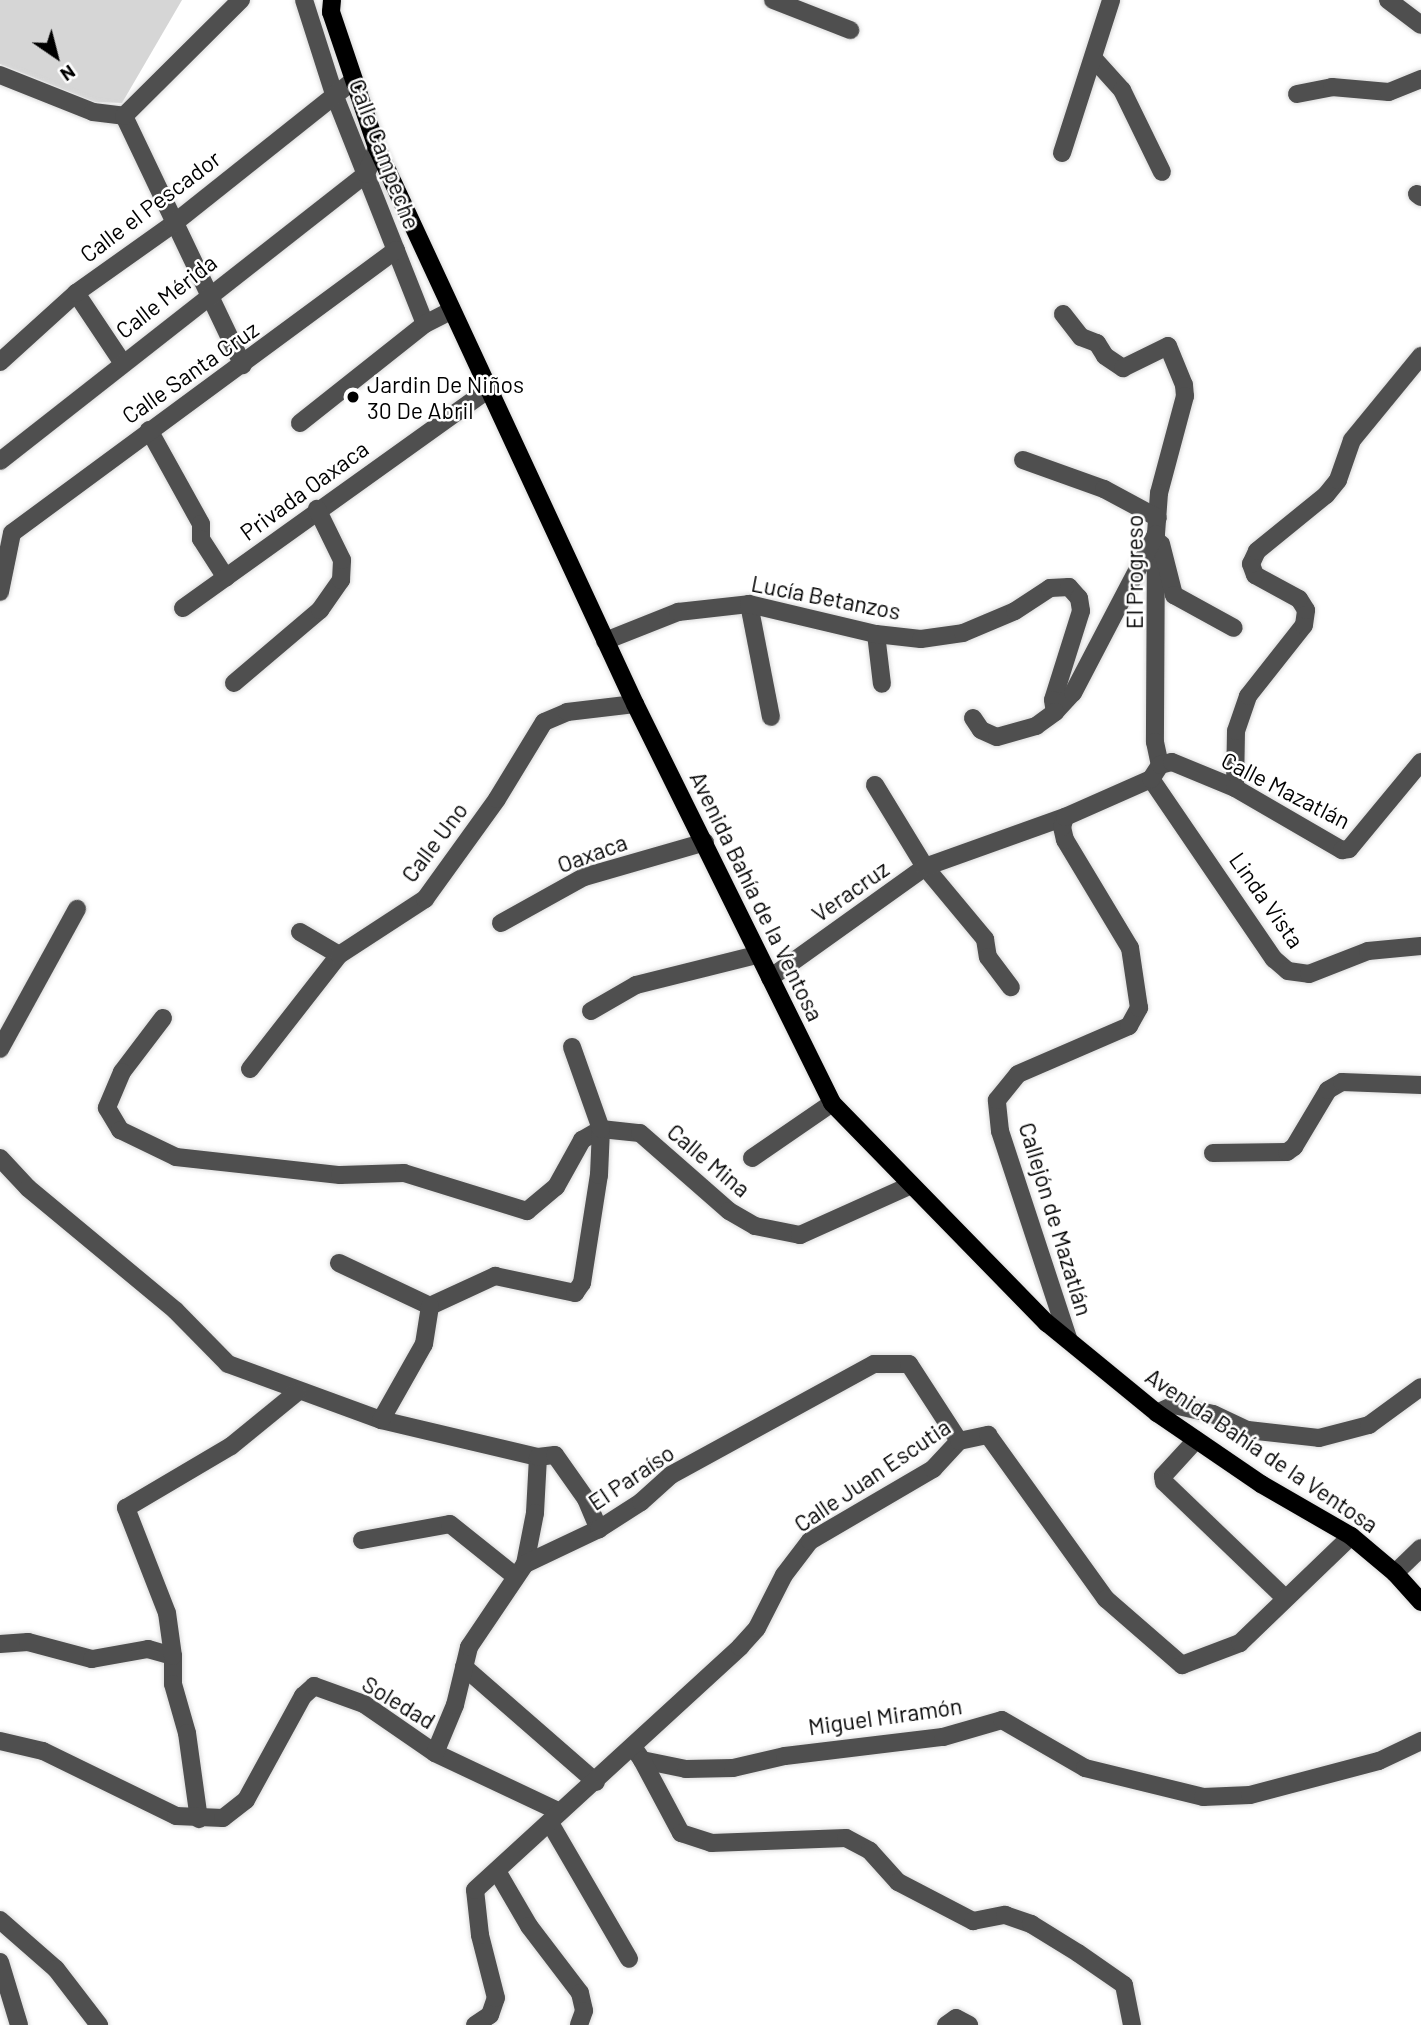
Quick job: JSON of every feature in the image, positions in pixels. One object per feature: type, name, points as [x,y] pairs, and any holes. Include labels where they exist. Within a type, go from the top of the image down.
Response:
[{"type":"main road","name":"Avenida Bahía de la Ventosa","points":[[332,0],[331,12],[377,148],[635,704],[705,842],[756,955],[832,1103],[1046,1322],[1157,1413],[1261,1484],[1351,1536],[1395,1573],[1421,1602]]},
{"type":"street","points":[[124,116],[241,0]]},
{"type":"street","name":"Calle Campeche","points":[[304,0],[334,94],[425,324]]},
{"type":"street","points":[[773,0],[850,30]]},
{"type":"street","points":[[1062,153],[1111,0]]},
{"type":"street","points":[[1388,0],[1421,25]]},
{"type":"street","points":[[1094,59],[1122,90],[1162,172]]},
{"type":"street","points":[[0,75],[93,112],[124,116]]},
{"type":"street","points":[[1297,94],[1332,87],[1389,92],[1421,79]]},
{"type":"street","name":"Calle el Pescador","points":[[0,362],[76,293],[173,224],[354,80]]},
{"type":"street","points":[[124,116],[173,224],[243,365]]},
{"type":"street","points":[[366,174],[377,148]]},
{"type":"street","name":"Calle Mérida","points":[[0,461],[122,362],[366,174]]},
{"type":"street","name":"Calle Santa Cruz","points":[[0,592],[12,533],[396,250]]},
{"type":"street","points":[[76,293],[122,362]]},
{"type":"street","points":[[300,423],[425,324],[452,310]]},
{"type":"street","name":"El Progreso","points":[[1063,314],[1081,337],[1097,343],[1105,356],[1123,368],[1168,346],[1185,396],[1159,493],[1155,772]]},
{"type":"street","points":[[1235,788],[1236,731],[1248,696],[1304,625],[1306,610],[1299,599],[1255,575],[1251,564],[1257,551],[1326,495],[1338,480],[1352,440],[1421,356]]},
{"type":"street","name":"Privada Oaxaca","points":[[183,608],[317,509],[488,390]]},
{"type":"street","points":[[149,430],[201,524],[201,539],[226,578]]},
{"type":"street","points":[[1023,460],[1104,489],[1157,526],[1168,560],[1174,595],[1234,628]]},
{"type":"street","points":[[234,683],[320,610],[341,580],[342,560],[317,509]]},
{"type":"street","points":[[973,718],[981,730],[997,737],[1027,730],[1066,704],[1157,526]]},
{"type":"street","name":"Lucía Betanzos","points":[[605,641],[678,612],[749,604],[876,634],[921,639],[963,633],[1015,611],[1050,588],[1069,587],[1079,598],[1081,611],[1053,700],[1055,712]]},
{"type":"street","points":[[749,604],[771,717]]},
{"type":"street","points":[[876,634],[882,684]]},
{"type":"street","name":"Calle Uno","points":[[250,1069],[339,955],[425,899],[497,799],[544,722],[567,712],[635,704]]},
{"type":"street","name":"Calle Mazatlán","points":[[1155,772],[1172,762],[1235,788],[1342,850],[1349,849],[1421,762]]},
{"type":"street","points":[[925,867],[1065,817],[1155,772]]},
{"type":"street","name":"Linda Vista","points":[[1155,772],[1274,959],[1288,971],[1308,974],[1368,951],[1421,946]]},
{"type":"street","points":[[875,785],[925,867],[985,939],[988,957],[1011,986]]},
{"type":"street","name":"Callejón de Mazatlán","points":[[1065,817],[1062,827],[1065,840],[1130,948],[1139,998],[1129,1026],[1018,1074],[997,1100],[1000,1131],[1068,1338]]},
{"type":"street","name":"Oaxaca","points":[[501,923],[584,877],[705,842]]},
{"type":"street","name":"Veracruz","points":[[770,978],[925,867]]},
{"type":"street","points":[[0,1049],[77,909]]},
{"type":"street","points":[[300,932],[339,955]]},
{"type":"street","points":[[591,1011],[636,985],[756,955]]},
{"type":"street","points":[[163,1018],[109,1094],[110,1120],[120,1130],[176,1157],[340,1175],[404,1173],[527,1211],[556,1187],[582,1140],[601,1129]]},
{"type":"street","points":[[430,1306],[495,1276],[575,1293],[582,1283],[599,1175],[601,1129],[572,1047]]},
{"type":"street","points":[[1213,1153],[1287,1152],[1328,1090],[1342,1082],[1421,1085]]},
{"type":"street","points":[[752,1158],[832,1103]]},
{"type":"street","name":"Calle Mina","points":[[601,1129],[640,1133],[729,1211],[755,1226],[780,1233],[800,1235],[911,1185]]},
{"type":"street","points":[[0,1158],[28,1188],[176,1311],[228,1364],[296,1393],[382,1420],[538,1458],[555,1455],[586,1499],[599,1529]]},
{"type":"street","points":[[339,1263],[430,1306]]},
{"type":"street","points":[[382,1420],[424,1344],[430,1306]]},
{"type":"street","name":"El Paraíso","points":[[520,1570],[599,1529],[641,1502],[671,1475],[874,1364],[909,1364],[959,1441]]},
{"type":"street","points":[[1157,1413],[1174,1405],[1213,1414],[1248,1430],[1319,1438],[1369,1424],[1421,1387]]},
{"type":"street","points":[[0,1741],[44,1751],[176,1816],[200,1819],[187,1733],[173,1684],[173,1656],[167,1613],[126,1508],[231,1446],[296,1393]]},
{"type":"street","name":"Calle Juan Escutia","points":[[475,2025],[490,2015],[496,1998],[480,1935],[474,1890],[596,1782],[637,1753],[757,1628],[784,1575],[810,1541],[933,1469],[959,1441],[988,1435],[1106,1599],[1182,1665],[1240,1643],[1351,1536]]},
{"type":"street","points":[[1196,1440],[1163,1476],[1164,1482],[1285,1598]]},
{"type":"street","points":[[435,1753],[469,1647],[520,1570],[535,1513],[538,1458]]},
{"type":"street","points":[[362,1540],[450,1524],[520,1570]]},
{"type":"street","points":[[1395,1573],[1421,1548]]},
{"type":"street","points":[[0,1644],[27,1642],[92,1659],[148,1649],[173,1656]]},
{"type":"street","points":[[464,1667],[596,1782]]},
{"type":"street","name":"Soledad","points":[[200,1819],[232,1813],[255,1782],[303,1696],[314,1686],[364,1704],[435,1753],[555,1817]]},
{"type":"street","name":"Miguel Miramón","points":[[637,1753],[686,1769],[733,1768],[785,1756],[943,1737],[1002,1720],[1084,1769],[1203,1797],[1250,1795],[1379,1761],[1421,1741]]},
{"type":"street","points":[[637,1753],[681,1833],[711,1843],[846,1838],[870,1851],[898,1882],[973,1921],[1005,1915],[1031,1924],[1124,1985],[1132,2025]]},
{"type":"street","points":[[555,1817],[629,1959]]},
{"type":"street","points":[[497,1871],[529,1926],[580,1993],[584,2011],[579,2025]]},
{"type":"street","points":[[0,1920],[56,1969],[99,2025]]},
{"type":"street","points":[[0,1962],[19,2025]]},
{"type":"street","points":[[946,2025],[956,2018],[969,2025]]},
{"type":"shaded area","points":[[0,0],[182,0],[122,103],[95,102],[0,64]]},
{"type":"place","name":"Jardin De Niños 30 De Abril","points":[[353,397]]}]
